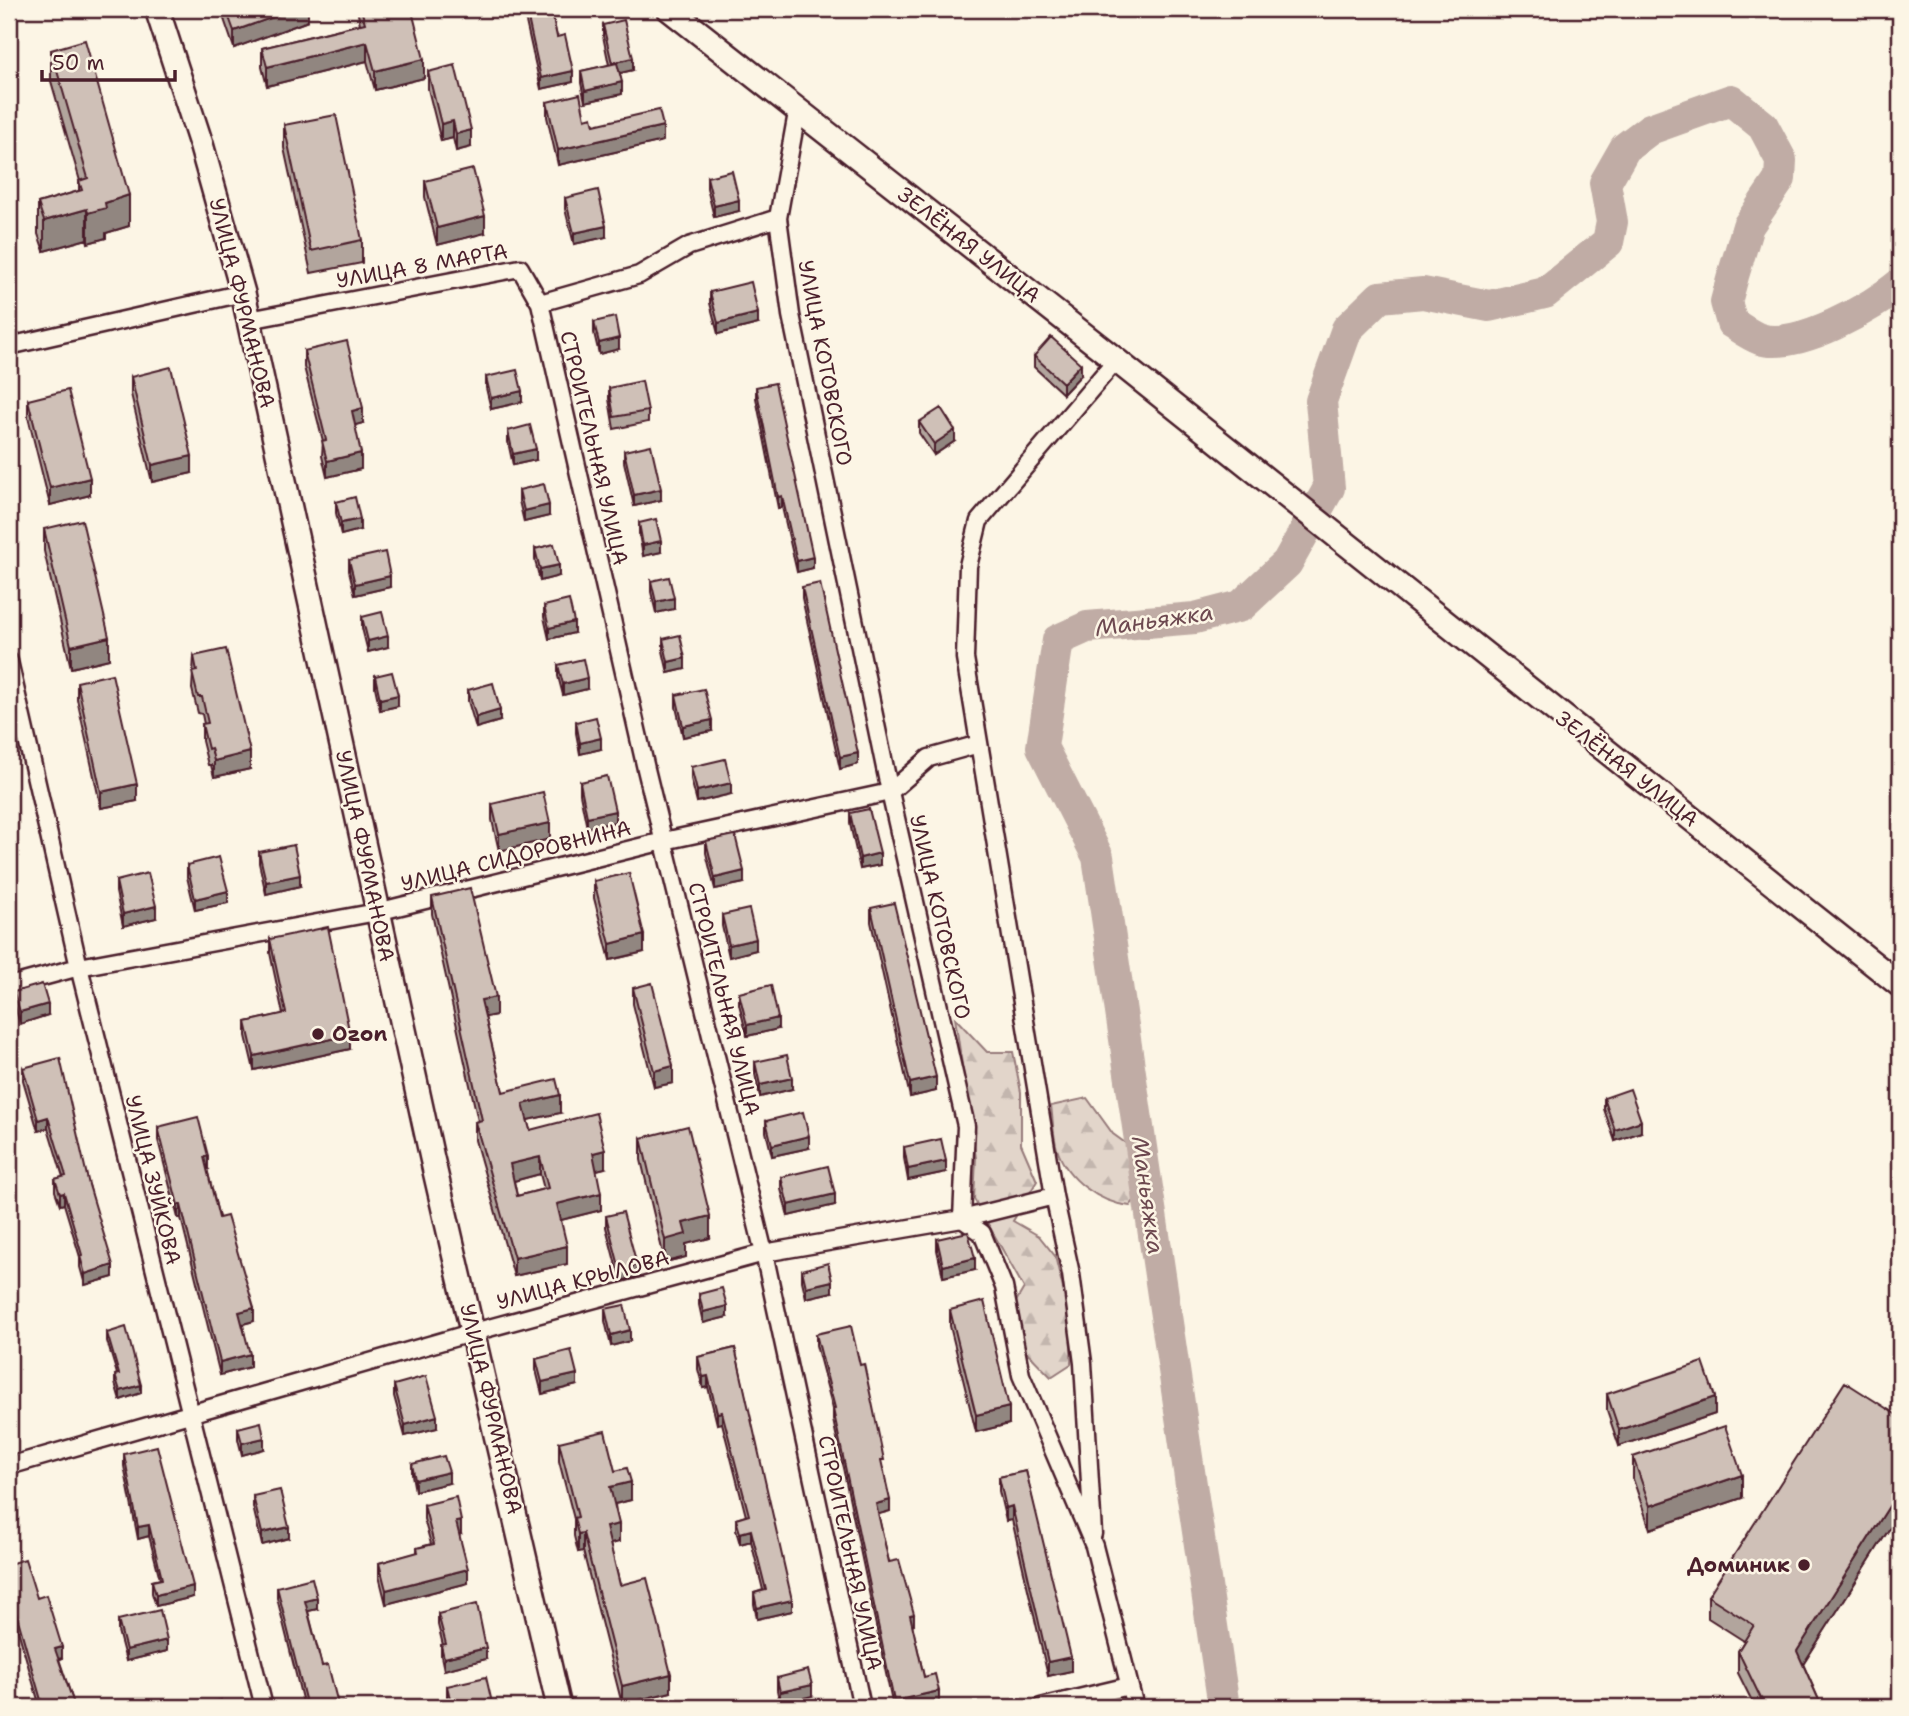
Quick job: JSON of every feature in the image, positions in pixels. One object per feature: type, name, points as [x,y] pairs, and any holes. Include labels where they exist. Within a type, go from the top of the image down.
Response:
[{"type":"main road","name":"УЛИЦА ФУРМАНОВА","points":[[157,9],[201,144],[243,293],[377,912],[559,1707]]},
{"type":"main road","name":"ЗЕЛЁНАЯ УЛИЦА","points":[[669,9],[797,113],[1116,360],[1268,484],[1900,985]]},
{"type":"street","name":"УЛИЦА КОТОВСКОГО","points":[[797,113],[778,218],[791,315],[890,792],[966,1126],[962,1219]]},
{"type":"street","points":[[540,303],[639,275],[689,246],[778,218]]},
{"type":"street","name":"УЛИЦА 8 МАРТА","points":[[249,320],[520,268],[540,303]]},
{"type":"street","points":[[9,346],[243,293]]},
{"type":"street","name":"СТРОИТЕЛЬНАЯ УЛИЦА","points":[[540,303],[664,841],[764,1253],[862,1707]]},
{"type":"street","points":[[1094,1546],[1083,1363],[1071,1275],[1054,1196],[965,659],[968,566],[979,521],[1116,360]]},
{"type":"street","name":"УЛИЦА ЗУЙКОВА","points":[[9,661],[79,967],[264,1707]]},
{"type":"street","name":"УЛИЦА СИДОРОВНИНА","points":[[9,986],[79,967],[377,912],[664,841],[890,792],[929,758],[979,744]]},
{"type":"street","name":"УЛИЦА КРЫЛОВА","points":[[9,1466],[474,1332],[764,1253],[962,1219],[1054,1196]]},
{"type":"street","points":[[962,1219],[982,1233],[1004,1287],[1021,1375],[1094,1546],[1135,1707]]},
{"type":"street","points":[[1041,1707],[1129,1686]]},
{"type":"green space","points":[[955,1018],[987,1052],[1013,1052],[1021,1092],[1021,1144],[1037,1181],[1013,1221],[1039,1236],[1055,1256],[1072,1325],[1071,1364],[1051,1377],[1021,1346],[1014,1305],[1024,1288],[974,1199],[976,1158]]},
{"type":"green space","points":[[1087,1098],[1113,1134],[1135,1150],[1140,1193],[1130,1206],[1107,1200],[1086,1188],[1068,1171],[1057,1149],[1051,1106]]},
{"type":"building","points":[[226,9],[296,9],[234,31]]},
{"type":"building","points":[[361,9],[412,11],[424,59],[375,71],[367,42],[267,67],[262,48],[365,23]]},
{"type":"building","points":[[526,9],[551,9],[557,37],[565,35],[573,71],[541,78]]},
{"type":"building","points":[[624,20],[633,58],[612,63],[603,25]]},
{"type":"building","points":[[85,40],[129,195],[105,203],[106,208],[88,213],[87,209],[44,221],[38,203],[82,190],[79,181],[88,178],[51,50]]},
{"type":"building","points":[[617,63],[622,82],[585,91],[581,71]]},
{"type":"building","points":[[455,65],[471,130],[456,134],[453,121],[441,124],[428,72]]},
{"type":"building","points":[[580,94],[585,119],[592,117],[594,125],[659,110],[663,126],[558,150],[547,102]]},
{"type":"building","points":[[336,115],[362,240],[311,251],[284,125]]},
{"type":"building","points":[[473,169],[485,216],[437,228],[425,181]]},
{"type":"building","points":[[732,171],[739,200],[714,206],[707,177]]},
{"type":"building","points":[[598,190],[606,226],[574,233],[565,198]]},
{"type":"building","points":[[751,282],[758,313],[718,323],[710,292]]},
{"type":"building","points":[[615,317],[619,338],[599,343],[594,322]]},
{"type":"building","points":[[1051,337],[1081,364],[1063,383],[1034,356]]},
{"type":"building","points":[[347,341],[363,408],[352,411],[361,453],[327,461],[322,441],[326,440],[304,351]]},
{"type":"building","points":[[171,367],[192,456],[152,465],[131,377]]},
{"type":"building","points":[[517,370],[522,391],[491,398],[486,377]]},
{"type":"building","points":[[642,381],[648,411],[614,417],[609,388]]},
{"type":"building","points":[[775,383],[813,557],[797,561],[782,496],[778,497],[756,387]]},
{"type":"building","points":[[68,390],[90,478],[50,488],[28,400]]},
{"type":"building","points":[[941,408],[955,430],[934,444],[919,422]]},
{"type":"building","points":[[530,425],[536,449],[513,454],[508,431]]},
{"type":"building","points":[[651,445],[661,489],[634,495],[624,451]]},
{"type":"building","points":[[544,484],[549,505],[524,511],[519,490]]},
{"type":"building","points":[[355,497],[360,519],[341,523],[336,502]]},
{"type":"building","points":[[656,519],[661,541],[643,545],[639,523]]},
{"type":"building","points":[[82,520],[109,637],[71,646],[44,529]]},
{"type":"building","points":[[554,544],[559,565],[540,569],[535,549]]},
{"type":"building","points":[[385,552],[390,576],[355,584],[349,560]]},
{"type":"building","points":[[669,577],[674,598],[656,602],[651,581]]},
{"type":"building","points":[[820,583],[858,753],[840,757],[802,587]]},
{"type":"building","points":[[569,600],[574,622],[549,628],[544,606]]},
{"type":"building","points":[[382,612],[388,636],[368,641],[362,617]]},
{"type":"building","points":[[680,635],[685,658],[668,662],[663,639]]},
{"type":"building","points":[[226,649],[250,752],[214,761],[202,724],[208,723],[202,697],[198,697],[192,672],[197,671],[194,656]]},
{"type":"building","points":[[583,659],[587,678],[563,684],[558,665]]},
{"type":"building","points":[[392,672],[398,695],[380,699],[375,676]]},
{"type":"building","points":[[112,674],[137,784],[101,792],[77,682]]},
{"type":"building","points":[[493,683],[500,710],[476,717],[468,690]]},
{"type":"building","points":[[704,689],[712,720],[683,726],[676,695]]},
{"type":"building","points":[[596,717],[601,738],[580,743],[576,722]]},
{"type":"building","points":[[725,759],[731,783],[697,791],[691,767]]},
{"type":"building","points":[[607,776],[615,811],[587,817],[580,782]]},
{"type":"building","points":[[543,792],[550,823],[499,834],[492,804]]},
{"type":"building","points":[[869,809],[880,853],[860,858],[850,813]]},
{"type":"building","points":[[735,835],[744,871],[715,878],[706,841]]},
{"type":"building","points":[[294,845],[300,875],[266,882],[259,852]]},
{"type":"building","points":[[219,857],[228,891],[195,899],[187,865]]},
{"type":"building","points":[[148,873],[156,906],[123,914],[116,881]]},
{"type":"building","points":[[629,873],[644,935],[610,944],[594,881]]},
{"type":"building","points":[[470,888],[496,997],[481,1000],[503,1092],[556,1079],[560,1095],[523,1104],[530,1130],[596,1113],[605,1150],[593,1153],[601,1193],[557,1204],[567,1246],[514,1258],[475,1122],[482,1120],[432,897]],"holes":[[[540,1157],[548,1188],[517,1196],[510,1164]]]},
{"type":"building","points":[[894,903],[936,1077],[910,1083],[871,908]]},
{"type":"building","points":[[749,909],[756,939],[729,945],[722,915]]},
{"type":"building","points":[[328,927],[350,1035],[254,1056],[246,1022],[286,1013],[270,939]]},
{"type":"building","points":[[652,983],[673,1066],[654,1071],[633,988]]},
{"type":"building","points":[[42,984],[48,1004],[20,1012],[14,992]]},
{"type":"building","points":[[771,985],[778,1018],[747,1025],[739,993]]},
{"type":"building","points":[[787,1055],[792,1078],[760,1085],[755,1062]]},
{"type":"building","points":[[60,1058],[89,1185],[113,1265],[85,1274],[64,1193],[60,1194],[55,1179],[66,1176],[48,1117],[38,1120],[23,1068]]},
{"type":"building","points":[[1630,1089],[1641,1121],[1615,1130],[1604,1098]]},
{"type":"building","points":[[803,1112],[809,1136],[772,1145],[766,1121]]},
{"type":"building","points":[[198,1117],[208,1156],[204,1157],[219,1218],[227,1216],[254,1308],[239,1312],[250,1354],[220,1362],[181,1205],[178,1205],[158,1127]]},
{"type":"building","points":[[688,1126],[710,1216],[683,1223],[686,1234],[665,1240],[641,1138]]},
{"type":"building","points":[[941,1139],[946,1161],[908,1169],[904,1147]]},
{"type":"building","points":[[828,1166],[835,1194],[788,1205],[781,1177]]},
{"type":"building","points":[[623,1212],[637,1265],[620,1270],[606,1216]]},
{"type":"building","points":[[968,1232],[975,1258],[943,1266],[937,1239]]},
{"type":"building","points":[[828,1263],[832,1281],[806,1287],[802,1270]]},
{"type":"building","points":[[722,1288],[727,1306],[703,1312],[699,1294]]},
{"type":"building","points":[[984,1301],[1009,1407],[976,1415],[950,1310]]},
{"type":"building","points":[[624,1305],[630,1330],[611,1335],[605,1309]]},
{"type":"building","points":[[851,1326],[860,1365],[864,1364],[884,1460],[881,1460],[890,1500],[876,1504],[889,1562],[899,1560],[914,1614],[910,1615],[924,1677],[935,1674],[939,1691],[894,1701],[833,1409],[835,1408],[816,1334]]},
{"type":"building","points":[[126,1327],[141,1385],[120,1391],[115,1375],[119,1374],[107,1333]]},
{"type":"building","points":[[735,1348],[792,1600],[757,1608],[754,1593],[766,1590],[751,1530],[740,1533],[736,1519],[749,1515],[722,1412],[717,1413],[708,1376],[703,1377],[698,1357]]},
{"type":"building","points":[[571,1350],[577,1374],[542,1382],[536,1359]]},
{"type":"building","points":[[1703,1362],[1715,1397],[1619,1430],[1607,1394]]},
{"type":"building","points":[[426,1376],[437,1416],[405,1425],[394,1385]]},
{"type":"building","name":"Доминик","points":[[1845,1382],[1900,1417],[1900,1489],[1797,1651],[1822,1707],[1765,1707],[1738,1651],[1754,1625],[1708,1596]]},
{"type":"building","points":[[261,1422],[264,1438],[242,1443],[238,1428]]},
{"type":"building","points":[[1725,1426],[1742,1475],[1650,1506],[1633,1457]]},
{"type":"building","points":[[605,1431],[615,1471],[627,1468],[631,1482],[610,1487],[619,1524],[606,1527],[620,1585],[647,1578],[671,1674],[622,1686],[583,1533],[578,1534],[574,1518],[578,1517],[559,1442]]},
{"type":"building","points":[[157,1446],[193,1586],[156,1595],[152,1581],[162,1579],[149,1525],[138,1527],[124,1454]]},
{"type":"building","points":[[444,1456],[449,1472],[415,1480],[412,1464]]},
{"type":"building","points":[[1026,1471],[1071,1657],[1048,1662],[1012,1506],[1006,1508],[999,1477]]},
{"type":"building","points":[[280,1490],[289,1527],[262,1533],[253,1496]]},
{"type":"building","points":[[14,1494],[18,1508],[9,1511],[9,1496]]},
{"type":"building","points":[[456,1497],[461,1521],[456,1522],[468,1569],[386,1590],[379,1563],[418,1552],[417,1548],[434,1544],[424,1505]]},
{"type":"building","points":[[25,1559],[37,1598],[46,1595],[62,1647],[55,1649],[75,1707],[43,1707],[9,1588],[9,1564]]},
{"type":"building","points":[[312,1578],[317,1598],[305,1601],[322,1666],[328,1665],[338,1704],[345,1702],[346,1707],[307,1707],[277,1587]]},
{"type":"building","points":[[477,1604],[486,1648],[444,1658],[441,1645],[446,1644],[438,1614]]},
{"type":"building","points":[[160,1610],[167,1640],[126,1650],[118,1620]]},
{"type":"building","points":[[808,1670],[812,1685],[780,1692],[777,1678]]},
{"type":"building","points":[[486,1677],[493,1707],[452,1707],[447,1686]]},
{"type":"building","points":[[221,1700],[223,1707],[194,1707]]},
{"type":"waterway","name":"Маньяжка","points":[[1224,1707],[1098,857],[1042,747],[1058,640],[1087,627],[1195,618],[1241,606],[1287,563],[1329,488],[1321,401],[1347,329],[1380,297],[1423,293],[1489,306],[1545,293],[1608,242],[1612,222],[1605,183],[1625,148],[1650,129],[1731,100],[1763,126],[1781,160],[1780,179],[1748,226],[1726,302],[1732,323],[1746,332],[1760,339],[1794,339],[1854,315],[1900,284]]},
{"type":"place","name":"Ozon","points":[[318,1034]]},
{"type":"place","name":"Доминик","points":[[1804,1565]]}]
